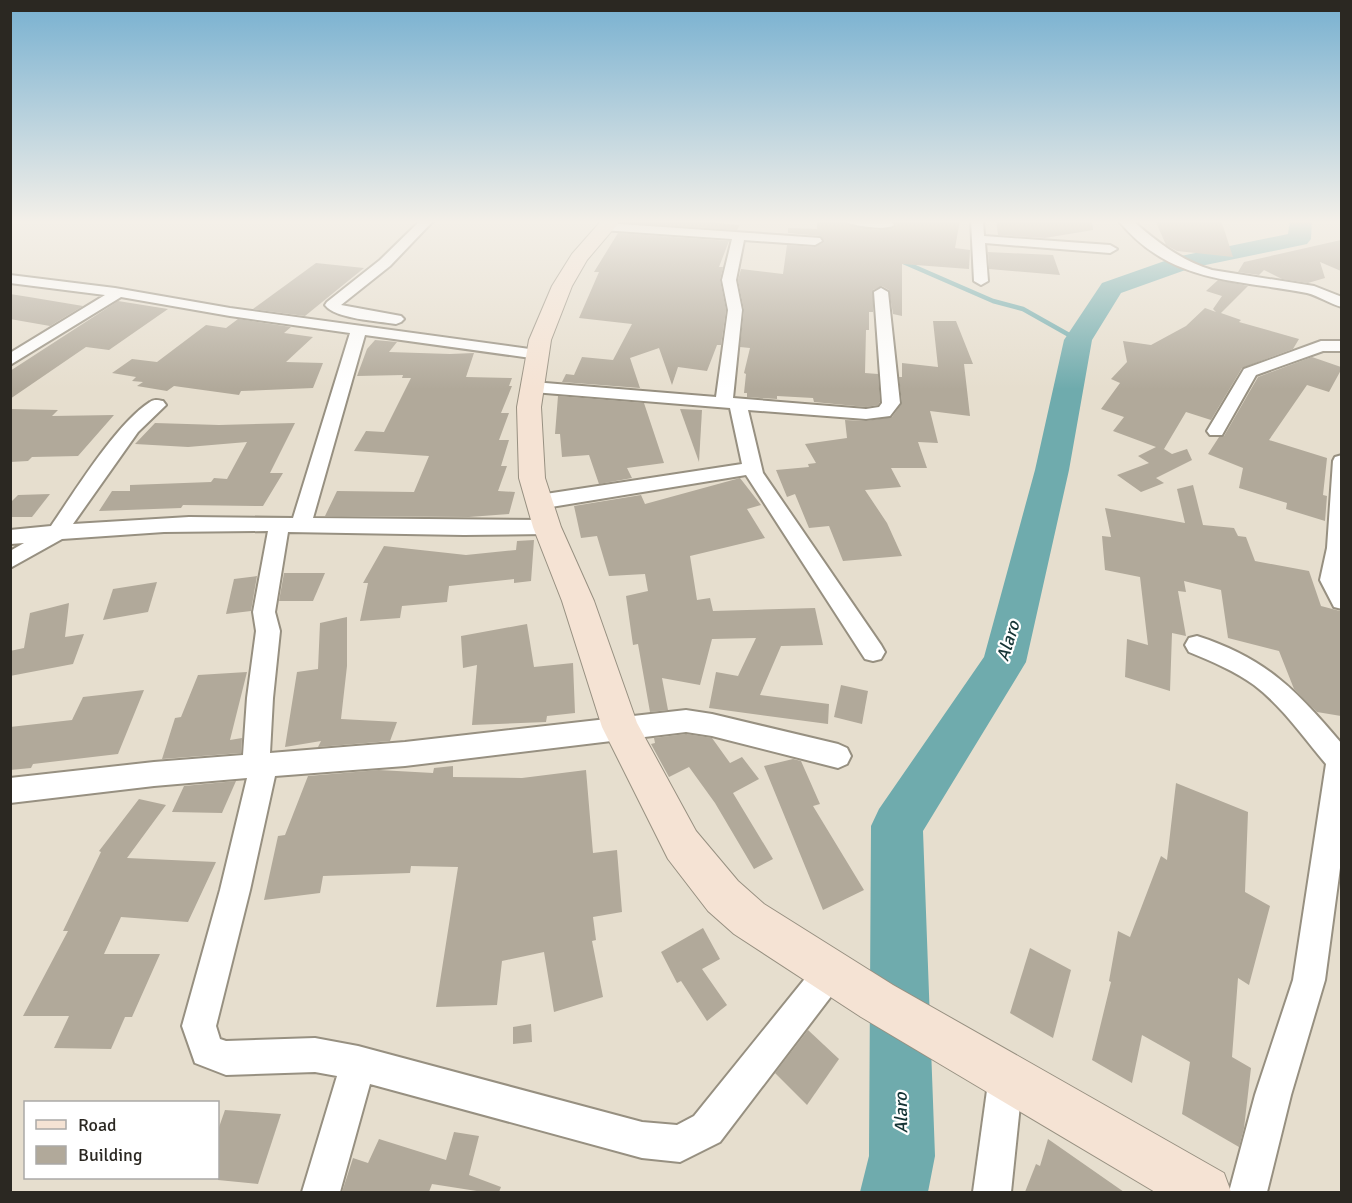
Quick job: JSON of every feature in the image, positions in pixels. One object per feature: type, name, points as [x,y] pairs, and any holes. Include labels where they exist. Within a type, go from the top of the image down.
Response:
[{"type":"street","points":[[369,276],[332,305],[336,309],[539,347]]},
{"type":"street","points":[[568,276],[562,286],[539,347],[530,407],[531,478],[543,515],[578,601],[620,727],[682,845],[723,896],[749,920],[877,1001],[950,1041],[1205,1192]]},
{"type":"street","points":[[730,276],[735,310],[731,403],[752,468],[873,652]]},
{"type":"street","points":[[981,276],[981,281]]},
{"type":"street","points":[[1222,276],[1314,290],[1341,303]]},
{"type":"street","points":[[10,279],[359,329],[539,347]]},
{"type":"street","points":[[1314,290],[1341,284]]},
{"type":"street","points":[[533,387],[866,414],[884,412],[891,403],[881,292]]},
{"type":"street","points":[[10,360],[118,293]]},
{"type":"street","points":[[359,329],[290,526],[264,612],[268,631],[260,698],[260,766],[235,890],[199,1026],[207,1051],[226,1058],[315,1055],[358,1063],[642,1140],[680,1144],[707,1129],[831,971]]},
{"type":"street","points":[[1216,431],[1250,372],[1321,346],[1341,346]]},
{"type":"street","points":[[10,561],[57,532],[103,465],[132,429],[157,405]]},
{"type":"street","points":[[1341,461],[1338,564],[1331,580],[1341,601]]},
{"type":"street","points":[[10,537],[57,532],[214,524],[447,530],[543,515],[752,468]]},
{"type":"street","points":[[1197,645],[1244,666],[1266,680],[1284,697],[1340,761],[1309,980],[1273,1095],[1248,1192]]},
{"type":"street","points":[[10,791],[154,774],[405,754],[686,721],[703,723],[838,756]]},
{"type":"street","points":[[321,1192],[358,1063]]},
{"type":"street","points":[[992,1192],[1006,1076]]},
{"type":"building","points":[[298,276],[354,276],[305,316],[253,309]]},
{"type":"building","points":[[597,276],[721,276],[726,310],[721,345],[717,345],[707,371],[678,367],[672,385],[659,348],[630,358],[640,388],[562,382],[566,374],[574,375],[582,357],[613,360],[632,324],[579,318]]},
{"type":"building","points":[[739,276],[902,276],[902,316],[893,314],[889,290],[882,286],[873,290],[873,312],[869,312],[869,330],[866,330],[865,373],[878,374],[880,402],[878,405],[866,407],[814,402],[813,398],[747,397],[747,393],[744,393],[746,374],[744,373],[750,348],[740,347],[744,310]]},
{"type":"building","points":[[1276,276],[1324,276],[1325,278],[1308,283]]},
{"type":"building","points":[[1218,280],[1248,286],[1221,313],[1241,320],[1239,322],[1299,339],[1293,349],[1242,368],[1211,420],[1186,412],[1164,449],[1172,454],[1187,449],[1192,460],[1156,478],[1164,483],[1141,492],[1117,475],[1149,463],[1138,456],[1156,447],[1113,431],[1124,417],[1101,409],[1120,383],[1111,379],[1127,362],[1123,341],[1151,345],[1186,326],[1205,308],[1216,312],[1213,309],[1222,296],[1206,291]]},
{"type":"building","points":[[10,294],[83,306],[50,326],[10,319]]},
{"type":"building","points":[[118,301],[168,309],[109,350],[86,347],[10,399],[10,371]]},
{"type":"building","points":[[238,319],[291,327],[284,333],[313,337],[286,362],[323,363],[313,388],[241,391],[239,395],[174,386],[167,391],[137,386],[143,382],[132,381],[136,377],[112,373],[132,359],[157,362],[206,325],[226,328]]},
{"type":"building","points":[[933,321],[956,321],[973,364],[964,364],[970,416],[930,411],[938,443],[918,442],[927,468],[891,468],[901,487],[865,490],[887,523],[902,556],[843,561],[829,526],[809,528],[795,494],[787,497],[776,470],[809,467],[808,464],[816,463],[805,444],[847,438],[845,420],[866,421],[892,417],[902,403],[899,377],[902,377],[902,363],[938,367]]},
{"type":"building","points":[[375,340],[397,342],[389,352],[474,353],[466,377],[512,378],[509,386],[512,386],[501,413],[509,413],[499,440],[509,440],[501,466],[507,466],[498,491],[515,492],[509,514],[469,517],[325,516],[337,491],[414,492],[429,456],[354,451],[366,431],[384,432],[411,378],[402,378],[403,375],[357,376],[367,349]]},
{"type":"building","points":[[1312,357],[1341,367],[1341,370],[1329,392],[1307,385],[1269,440],[1327,458],[1323,495],[1327,496],[1325,521],[1286,509],[1287,503],[1239,488],[1243,468],[1208,454],[1219,437],[1224,436],[1258,377]]},
{"type":"building","points":[[558,396],[644,403],[664,463],[627,468],[632,478],[599,484],[589,455],[562,457],[560,434],[555,434]]},
{"type":"building","points":[[10,409],[58,410],[52,416],[114,415],[78,456],[32,457],[28,461],[10,462]]},
{"type":"building","points":[[680,409],[702,410],[699,462]]},
{"type":"building","points":[[155,423],[219,425],[295,423],[270,473],[283,473],[263,506],[183,505],[181,508],[99,511],[112,491],[130,491],[130,485],[211,482],[214,478],[227,479],[247,442],[188,447],[135,444]]},
{"type":"building","points":[[740,478],[761,505],[747,509],[765,538],[690,556],[697,600],[710,598],[713,611],[815,608],[823,645],[781,646],[760,695],[829,704],[828,724],[709,708],[716,672],[738,676],[756,638],[712,639],[700,685],[662,678],[668,710],[650,712],[638,644],[633,645],[626,596],[648,591],[645,574],[609,576],[597,536],[581,538],[574,506],[641,495],[645,504]]},
{"type":"building","points":[[1193,485],[1203,525],[1234,528],[1238,536],[1246,537],[1255,561],[1309,571],[1321,606],[1340,611],[1341,716],[1317,712],[1294,689],[1279,651],[1228,638],[1221,590],[1184,581],[1186,592],[1178,591],[1186,636],[1172,633],[1170,691],[1125,677],[1127,639],[1148,645],[1140,577],[1105,570],[1102,536],[1111,537],[1105,508],[1185,523],[1177,489]]},
{"type":"building","points":[[50,494],[32,517],[10,517],[10,503],[18,495]]},
{"type":"building","points":[[534,540],[531,581],[514,583],[514,579],[449,586],[447,602],[402,606],[400,618],[360,621],[368,583],[363,583],[384,546],[466,555],[516,550],[517,541]]},
{"type":"building","points":[[284,573],[325,573],[313,601],[279,601]]},
{"type":"building","points":[[257,576],[251,611],[226,614],[234,579]]},
{"type":"building","points":[[157,582],[148,612],[103,620],[113,589]]},
{"type":"building","points":[[69,603],[65,637],[84,634],[73,664],[10,676],[10,651],[24,648],[30,613]]},
{"type":"building","points":[[347,617],[347,666],[341,719],[397,722],[390,741],[318,747],[321,741],[285,747],[297,672],[318,669],[320,623]]},
{"type":"building","points":[[527,624],[534,667],[573,663],[575,713],[547,716],[546,722],[472,725],[477,665],[463,668],[461,636]]},
{"type":"building","points":[[247,672],[230,740],[242,738],[241,753],[162,759],[175,718],[181,717],[198,675]]},
{"type":"building","points":[[841,685],[868,691],[862,724],[834,717]]},
{"type":"building","points":[[144,690],[118,754],[33,764],[31,768],[10,770],[10,727],[72,720],[83,697]]},
{"type":"building","points":[[686,734],[712,738],[730,763],[742,757],[759,779],[733,793],[773,859],[754,869],[715,803],[689,767],[669,777],[651,744],[655,743],[654,738]]},
{"type":"building","points":[[793,759],[801,761],[820,804],[813,806],[864,890],[823,910],[764,766]]},
{"type":"building","points":[[453,766],[453,777],[522,778],[586,770],[593,853],[617,850],[622,912],[593,917],[596,940],[592,941],[603,997],[554,1012],[544,952],[502,961],[497,1005],[436,1007],[458,867],[411,866],[410,873],[323,876],[320,893],[264,900],[278,836],[285,835],[308,776],[379,770],[433,773],[434,768]]},
{"type":"building","points":[[236,781],[222,813],[172,812],[184,786]]},
{"type":"building","points":[[1176,783],[1248,812],[1245,892],[1270,906],[1249,985],[1238,978],[1232,1057],[1251,1068],[1244,1128],[1239,1147],[1182,1114],[1190,1062],[1142,1035],[1132,1083],[1092,1060],[1111,982],[1109,981],[1118,931],[1130,937],[1161,856],[1167,860]]},
{"type":"building","points":[[139,799],[166,805],[127,858],[216,862],[188,922],[121,917],[104,954],[160,954],[132,1017],[125,1017],[111,1049],[54,1048],[69,1016],[23,1016],[68,931],[63,931],[101,852],[99,851]]},
{"type":"building","points":[[703,928],[720,959],[702,969],[727,1005],[707,1021],[681,981],[677,983],[661,952]]},
{"type":"building","points":[[1030,948],[1071,970],[1053,1038],[1010,1013]]},
{"type":"building","points":[[531,1024],[532,1042],[513,1044],[513,1027]]},
{"type":"building","points":[[808,1030],[839,1059],[807,1105],[775,1073]]},
{"type":"building","points":[[225,1110],[281,1114],[258,1184],[218,1180],[219,1127]]},
{"type":"building","points":[[454,1132],[479,1136],[469,1175],[501,1187],[499,1192],[483,1192],[432,1184],[429,1192],[342,1192],[353,1158],[368,1163],[379,1139],[446,1160]]},
{"type":"building","points":[[1048,1139],[1124,1192],[1025,1192],[1036,1164],[1040,1166]]},
{"type":"waterway","points":[[936,276],[993,301],[1023,309],[1078,340],[1076,339]]},
{"type":"waterway","name":"Alaro","points":[[894,1192],[902,1156],[897,826],[1004,662],[1052,470],[1078,340],[1111,288],[1145,276]]}]
